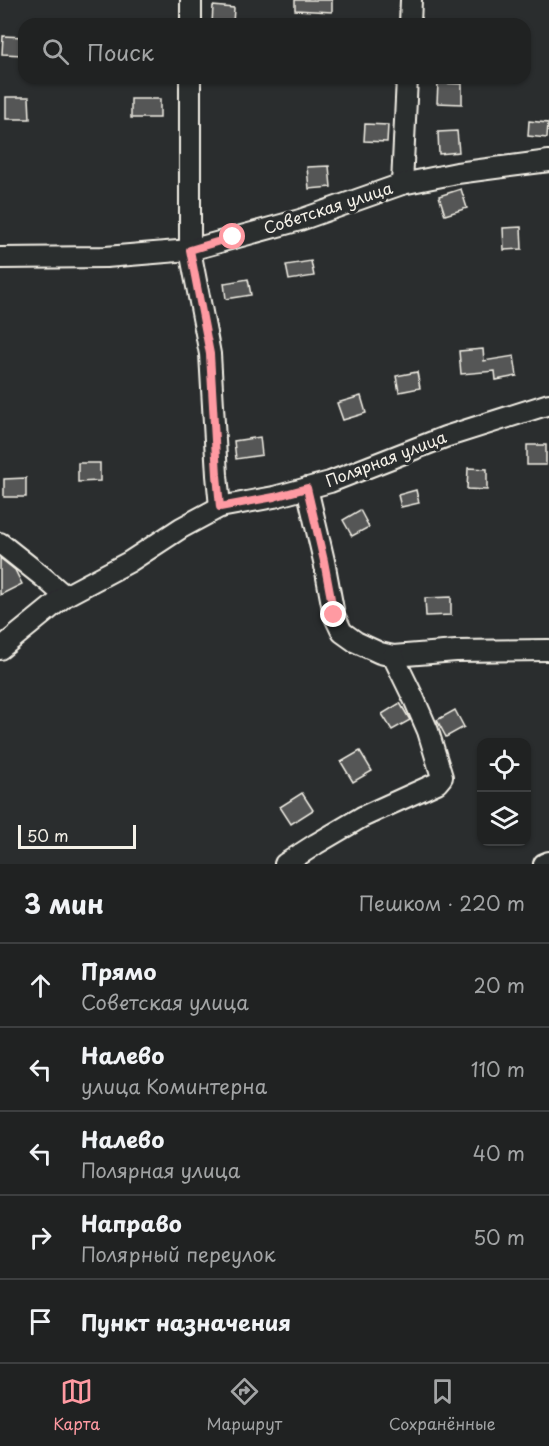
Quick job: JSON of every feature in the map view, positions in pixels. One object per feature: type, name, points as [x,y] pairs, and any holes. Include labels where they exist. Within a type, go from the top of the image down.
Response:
[{"type":"street","points":[[191,0],[191,18]]},
{"type":"street","points":[[410,18],[411,0]]},
{"type":"street","points":[[190,84],[190,250],[210,354],[220,507]]},
{"type":"street","points":[[402,184],[407,84]]},
{"type":"street","name":"Советская улица","points":[[0,258],[106,257],[190,250],[300,220],[402,184],[549,161]]},
{"type":"street","name":"Полярная улица","points":[[0,649],[65,596],[129,562],[181,528],[220,507],[274,497],[330,482],[445,436],[549,404]]},
{"type":"street","points":[[307,488],[334,615],[342,632],[356,642],[393,656],[456,651],[549,650]]},
{"type":"street","points":[[0,543],[65,596]]},
{"type":"street","points":[[285,864],[362,817],[437,783],[442,777],[428,731],[393,656]]},
{"type":"street","points":[[544,864],[549,862]]},
{"type":"building","points":[[295,0],[332,0],[332,12],[295,10]]},
{"type":"building","points":[[213,6],[234,8],[233,18],[212,18]]},
{"type":"building","points":[[3,36],[18,37],[18,55],[2,54]]},
{"type":"building","points":[[438,84],[462,84],[462,104],[437,103]]},
{"type":"building","points":[[6,97],[29,97],[30,119],[6,119]]},
{"type":"building","points":[[131,99],[160,99],[160,118],[131,118]]},
{"type":"building","points":[[529,121],[548,123],[547,138],[528,136]]},
{"type":"building","points":[[365,124],[388,125],[387,142],[364,141]]},
{"type":"building","points":[[457,131],[459,152],[439,154],[438,132]]},
{"type":"building","points":[[329,166],[331,187],[309,189],[307,167]]},
{"type":"building","points":[[461,189],[467,208],[445,215],[439,196]]},
{"type":"building","points":[[521,227],[522,249],[504,250],[503,228]]},
{"type":"building","points":[[311,261],[314,276],[289,280],[286,265]]},
{"type":"building","points":[[248,279],[251,295],[226,299],[224,283]]},
{"type":"building","points":[[483,349],[484,361],[514,356],[517,376],[496,380],[495,371],[461,374],[459,351]]},
{"type":"building","points":[[417,372],[420,388],[399,392],[396,376]]},
{"type":"building","points":[[361,396],[366,413],[343,420],[337,403]]},
{"type":"building","points":[[260,437],[262,455],[236,459],[234,441]]},
{"type":"building","points":[[527,445],[546,445],[546,465],[527,465]]},
{"type":"building","points":[[78,463],[100,463],[100,481],[78,482]]},
{"type":"building","points":[[468,468],[487,469],[487,490],[467,489]]},
{"type":"building","points":[[26,478],[26,497],[4,497],[4,479]]},
{"type":"building","points":[[416,490],[419,503],[401,507],[398,495]]},
{"type":"building","points":[[360,510],[369,527],[352,536],[343,520]]},
{"type":"building","points":[[0,558],[15,570],[22,584],[0,595]]},
{"type":"building","points":[[451,597],[451,615],[426,616],[425,598]]},
{"type":"building","points":[[400,703],[410,720],[392,730],[382,714]]},
{"type":"building","points":[[455,710],[464,727],[446,737],[437,720]]},
{"type":"building","points":[[360,751],[372,771],[353,782],[341,762]]},
{"type":"building","points":[[302,793],[313,810],[291,824],[280,807]]},
{"type":"route","points":[[233,237],[190,250],[210,354],[220,507],[307,488],[334,615]]}]
